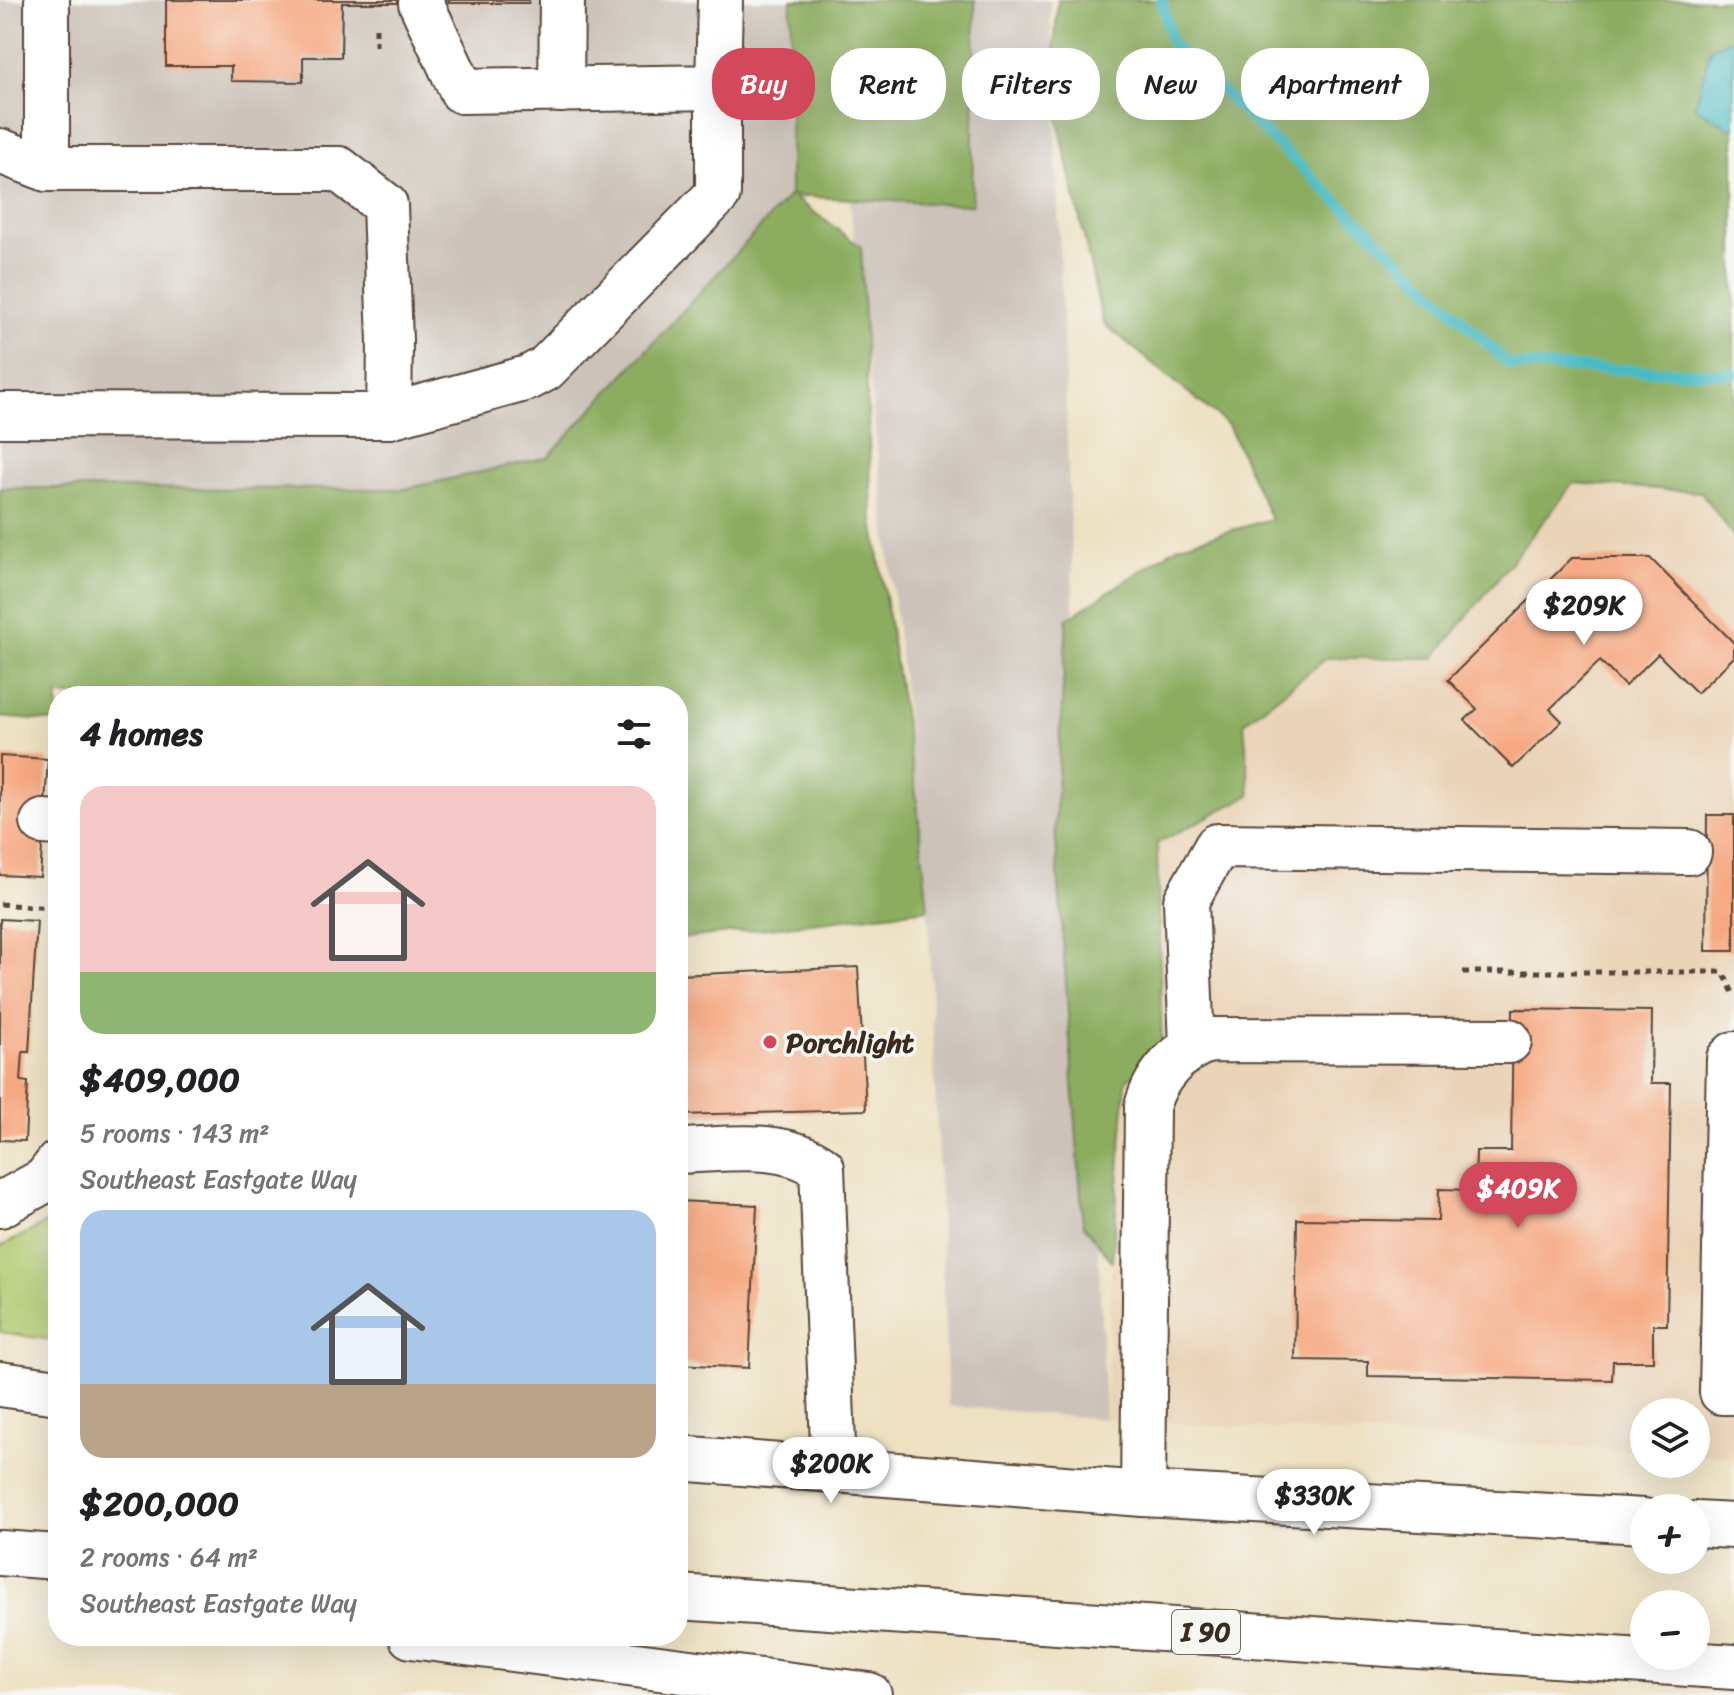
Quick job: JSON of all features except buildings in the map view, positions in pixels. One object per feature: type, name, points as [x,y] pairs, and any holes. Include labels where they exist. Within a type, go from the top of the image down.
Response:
[{"type":"main road","points":[[47,0],[47,169]]},
{"type":"main road","points":[[561,90],[562,0]]},
{"type":"main road","points":[[719,48],[720,0]]},
{"type":"main road","points":[[421,3],[462,91],[712,87]]},
{"type":"main road","points":[[0,415],[389,416],[528,378],[545,369],[718,194],[718,120]]},
{"type":"main road","points":[[0,151],[47,169],[339,169],[385,205],[390,341],[389,416]]},
{"type":"main road","points":[[1192,1046],[1186,901],[1217,846],[1689,852]]},
{"type":"main road","points":[[1143,1494],[1147,1107],[1151,1090],[1162,1075],[1192,1046],[1209,1040],[1509,1041]]},
{"type":"main road","points":[[1734,1054],[1729,1059],[1722,1392],[1734,1392]]},
{"type":"main road","points":[[688,1151],[768,1148],[813,1161],[822,1168],[834,1471]]},
{"type":"main road","points":[[0,1205],[48,1176]]},
{"type":"main road","points":[[0,1384],[48,1391]]},
{"type":"main road","points":[[688,1459],[1143,1494],[1630,1520]]},
{"type":"main road","points":[[1710,1525],[1734,1526]]},
{"type":"main road","points":[[0,1553],[48,1556]]},
{"type":"main road","name":"I 90","points":[[688,1598],[1734,1667]]},
{"type":"main road","points":[[489,1646],[869,1695]]},
{"type":"path","points":[[376,28],[376,47]]},
{"type":"path","points":[[0,904],[48,908]]},
{"type":"path","points":[[1463,972],[1723,972],[1734,995]]},
{"type":"shaded area","points":[[0,0],[1050,0],[1052,48],[962,48],[962,120],[1055,120],[1105,1419],[948,1406],[928,909],[845,157],[475,538],[0,512]]},
{"type":"shaded area","points":[[1574,483],[1702,492],[1734,537],[1734,1457],[1710,1455],[1710,1398],[1630,1398],[1630,1450],[1105,1419],[1112,1261],[1126,1080],[1162,1054],[1157,843],[1250,795],[1244,723],[1327,658],[1434,657]]},
{"type":"green space","points":[[791,0],[975,0],[974,48],[962,48],[962,120],[973,120],[972,205],[792,196],[861,247],[872,514],[916,794],[928,909],[688,938],[688,686],[48,686],[48,721],[0,717],[0,488],[405,489],[548,457],[790,195],[790,120],[815,120],[815,48],[791,48]]},
{"type":"green space","points":[[1058,0],[1734,0],[1734,537],[1701,492],[1574,483],[1434,658],[1327,658],[1244,723],[1250,795],[1157,843],[1162,1055],[1126,1080],[1112,1261],[1083,1224],[1055,827],[1067,619],[1180,545],[1271,519],[1228,425],[1103,323],[1058,120],[1100,120],[1100,48],[1054,48]]},
{"type":"green space","points":[[48,1222],[48,1339],[0,1332],[0,1247]]},
{"type":"water","points":[[1734,38],[1734,130],[1695,107],[1711,47]]},
{"type":"waterway","points":[[1162,0],[1171,43],[1510,365],[1734,374]]},
{"type":"place","name":"Porchlight","points":[[770,1042]]}]
